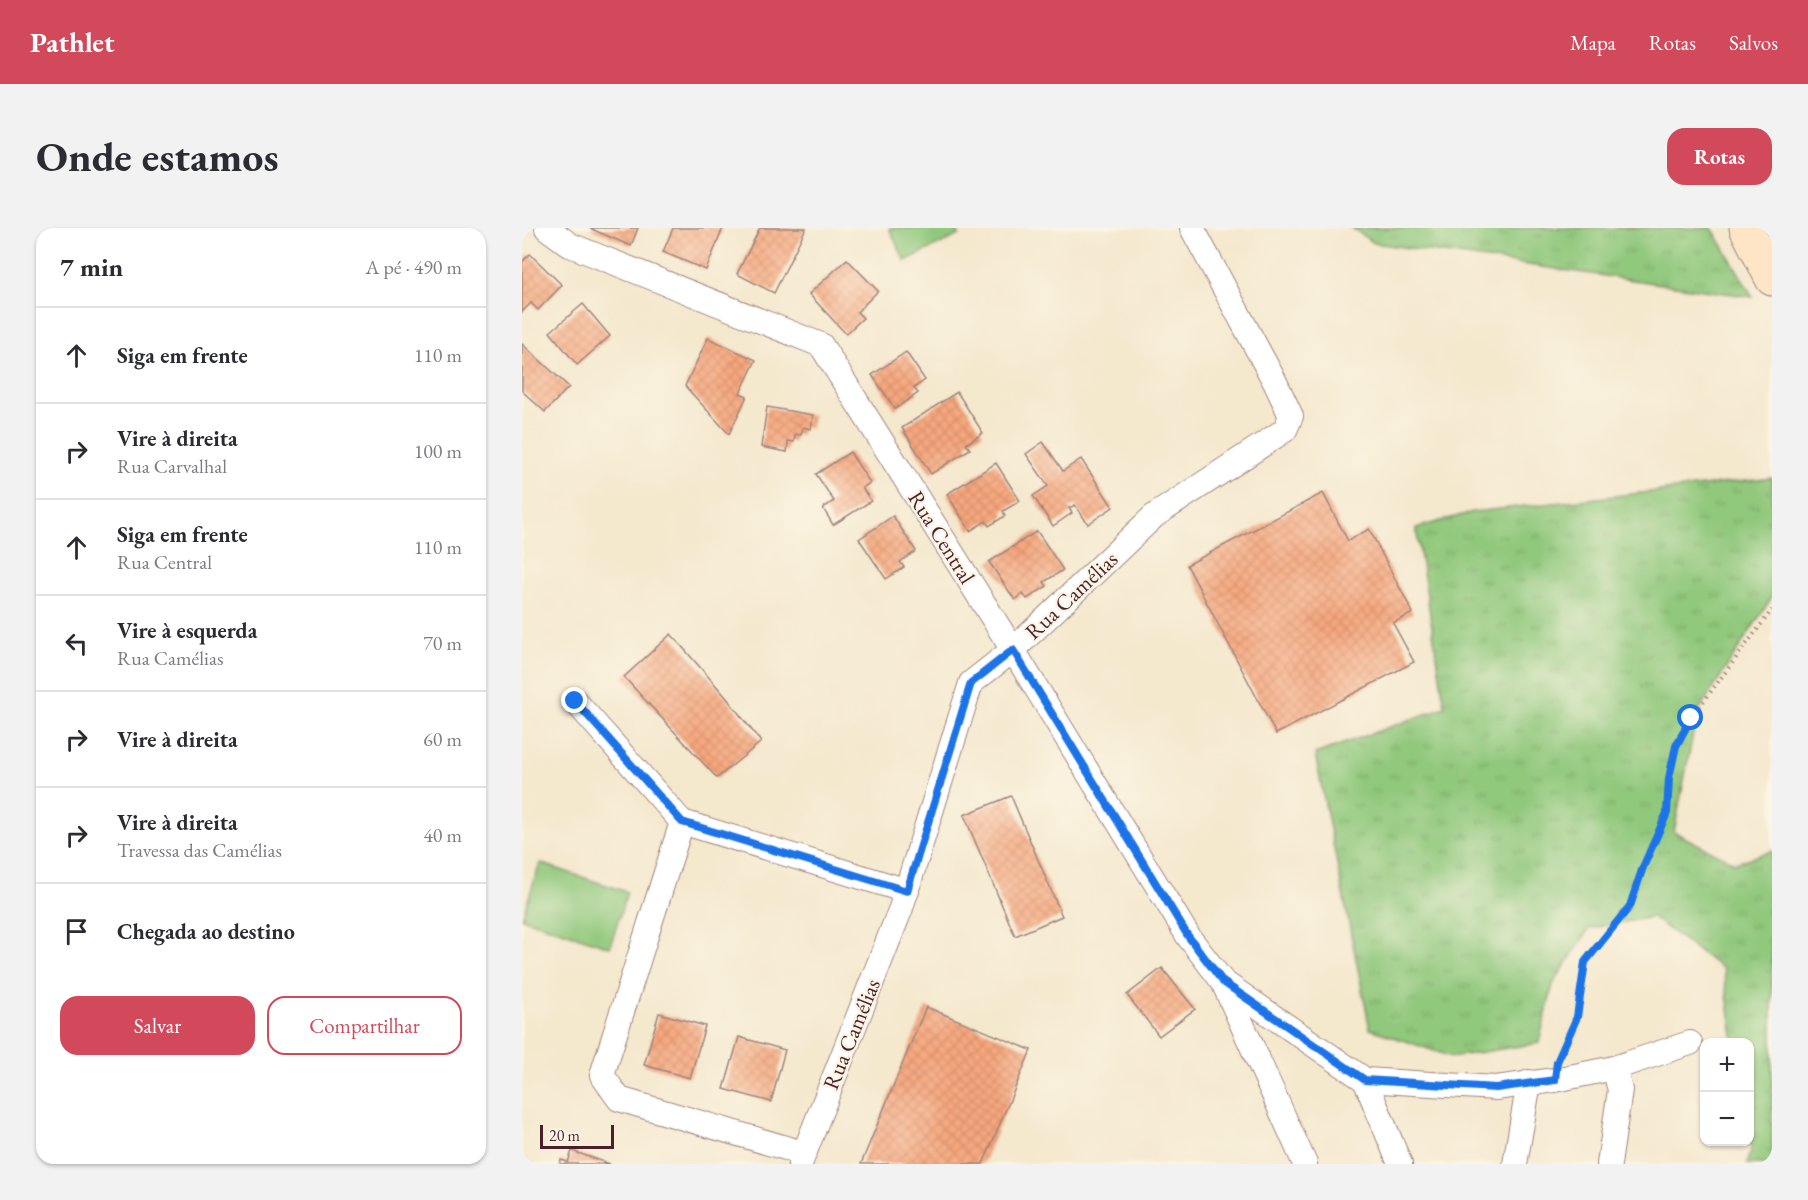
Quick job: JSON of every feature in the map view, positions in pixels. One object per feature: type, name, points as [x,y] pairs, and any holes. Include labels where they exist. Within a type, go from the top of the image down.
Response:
[{"type":"street","name":"Rua Central","points":[[547,228],[570,245],[822,345],[1188,936],[1223,982]]},
{"type":"street","name":"Rua Camélias","points":[[802,1158],[907,891],[971,683],[1013,650],[1154,516],[1285,430],[1291,416],[1192,228]]},
{"type":"street","points":[[1746,228],[1772,279]]},
{"type":"street","points":[[575,701],[682,822],[907,891]]},
{"type":"street","points":[[682,822],[602,1075],[619,1099],[802,1158]]},
{"type":"street","points":[[1223,982],[1365,1080],[1496,1088],[1555,1080],[1614,1068],[1690,1043]]},
{"type":"street","points":[[1223,982],[1305,1164]]},
{"type":"street","points":[[1610,1164],[1620,1090],[1614,1068]]},
{"type":"street","points":[[1365,1080],[1400,1164]]},
{"type":"street","points":[[1515,1164],[1529,1082]]},
{"type":"path","points":[[1555,1080],[1557,1062],[1577,1017],[1585,962],[1630,906],[1643,867],[1667,813],[1669,778],[1676,746],[1691,718],[1772,610]]},
{"type":"green space","points":[[889,228],[955,228],[959,235],[905,261]]},
{"type":"green space","points":[[1352,228],[1712,228],[1753,297],[1374,243]]},
{"type":"green space","points":[[1772,478],[1772,597],[1697,713],[1674,832],[1735,863],[1772,851],[1772,1164],[1747,1164],[1751,1146],[1754,1146],[1754,1038],[1733,1038],[1723,969],[1652,917],[1589,929],[1553,984],[1539,1043],[1452,1057],[1370,1029],[1315,754],[1445,707],[1416,528],[1473,512]]},
{"type":"green space","points":[[540,863],[627,892],[610,947],[522,918]]},
{"type":"building","points":[[589,228],[638,228],[631,246]]},
{"type":"building","points":[[673,228],[723,228],[706,270],[663,252]]},
{"type":"building","points":[[760,228],[806,228],[774,293],[737,274]]},
{"type":"building","points":[[530,254],[562,285],[538,310],[531,303],[522,312],[522,262]]},
{"type":"building","points":[[847,259],[878,291],[857,312],[863,318],[846,334],[809,294]]},
{"type":"building","points":[[583,304],[610,336],[577,365],[550,332]]},
{"type":"building","points":[[708,338],[756,360],[740,393],[747,396],[729,434],[685,386]]},
{"type":"building","points":[[522,344],[569,387],[545,412],[522,391]]},
{"type":"building","points":[[906,352],[925,380],[914,388],[918,393],[895,409],[872,375]]},
{"type":"building","points":[[957,392],[983,433],[966,444],[970,449],[931,474],[902,428]]},
{"type":"building","points":[[767,407],[813,415],[811,429],[803,427],[801,435],[795,434],[794,442],[788,441],[787,452],[761,447]]},
{"type":"building","points":[[1043,442],[1063,471],[1081,459],[1113,507],[1088,524],[1075,505],[1069,508],[1072,513],[1053,526],[1033,496],[1048,486],[1026,454]]},
{"type":"building","points":[[850,452],[870,483],[862,488],[871,501],[833,525],[823,508],[834,501],[816,474]]},
{"type":"building","points":[[996,463],[1020,501],[1003,511],[1005,516],[989,526],[986,521],[970,531],[947,494]]},
{"type":"building","points":[[1323,493],[1348,541],[1369,529],[1413,613],[1393,623],[1414,662],[1276,734],[1187,565]]},
{"type":"building","points":[[893,516],[916,551],[900,562],[904,567],[886,579],[859,539]]},
{"type":"building","points":[[1037,531],[1063,570],[1044,582],[1047,586],[1027,599],[1023,594],[1015,600],[989,562]]},
{"type":"building","points":[[671,634],[726,697],[761,742],[717,778],[624,677]]},
{"type":"building","points":[[1011,796],[1062,916],[1015,936],[964,815]]},
{"type":"building","points":[[1162,968],[1195,1009],[1159,1036],[1127,995]]},
{"type":"building","points":[[926,1007],[1031,1050],[983,1164],[861,1164]]},
{"type":"building","points":[[659,1013],[705,1026],[690,1078],[644,1065]]},
{"type":"building","points":[[739,1037],[785,1050],[771,1102],[724,1089]]},
{"type":"building","points":[[572,1151],[610,1164],[560,1164],[561,1160],[568,1162]]},
{"type":"route","points":[[575,701],[682,822],[907,891],[971,683],[1013,650],[1188,936],[1223,982],[1365,1080],[1496,1088],[1555,1080],[1557,1062],[1577,1017],[1585,962],[1630,906],[1643,867],[1667,813],[1669,778],[1676,746],[1691,718]]}]
